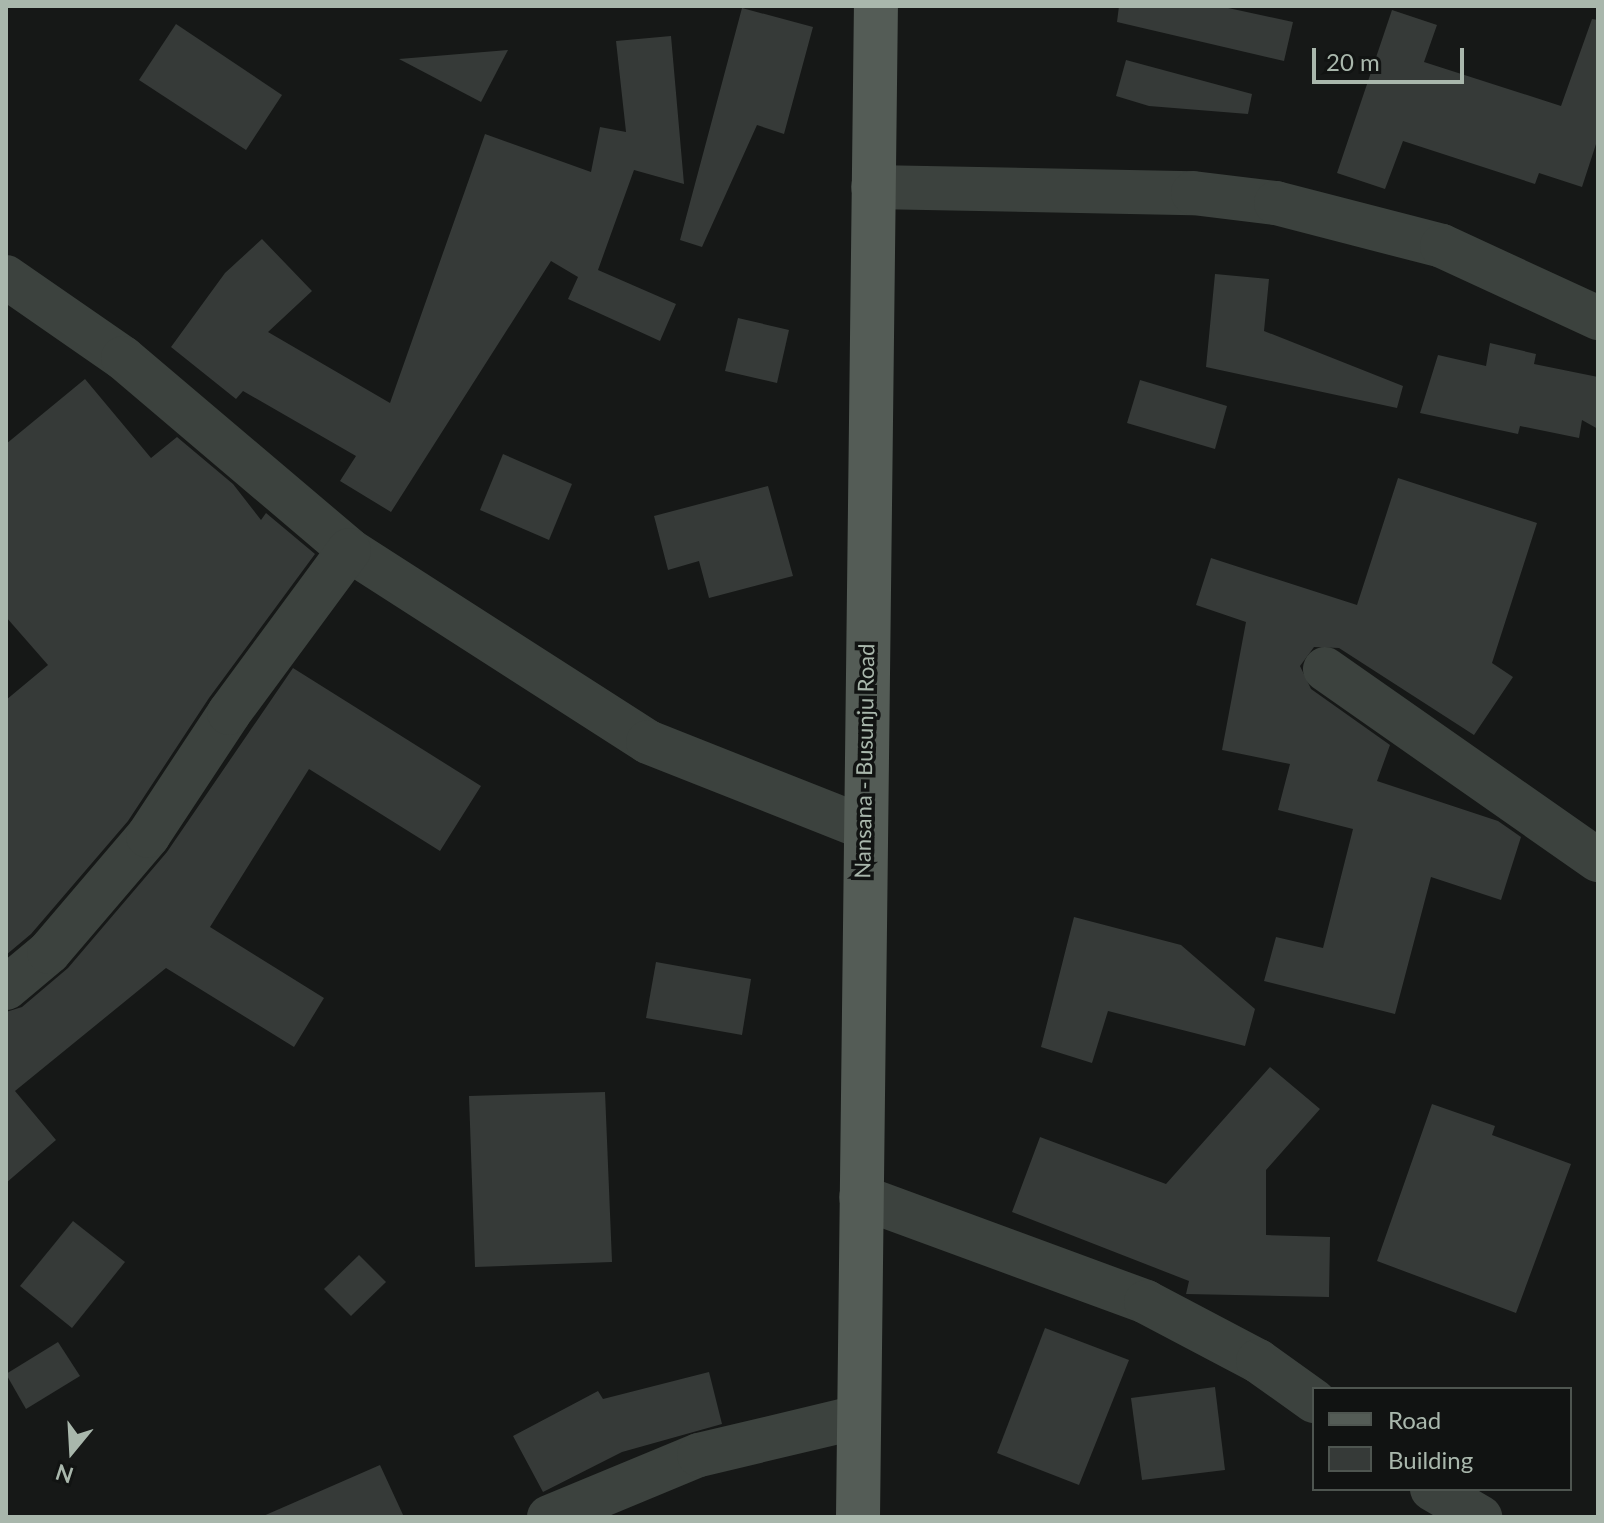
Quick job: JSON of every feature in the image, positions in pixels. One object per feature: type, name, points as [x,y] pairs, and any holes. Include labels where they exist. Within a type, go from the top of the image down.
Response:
[{"type":"main road","name":"Nansana - Busunju Road","points":[[858,1517],[863,827],[876,6]]},
{"type":"street","points":[[873,187],[1193,193],[1276,203],[1442,246],[1598,318]]},
{"type":"street","points":[[6,277],[123,358],[349,550],[648,742],[863,827]]},
{"type":"street","points":[[6,988],[49,952],[148,836],[229,713],[349,550]]},
{"type":"street","points":[[1325,669],[1598,860]]},
{"type":"street","points":[[861,1197],[1146,1302],[1258,1361],[1312,1400]]},
{"type":"street","points":[[549,1517],[699,1455],[859,1417]]},
{"type":"street","points":[[1435,1491],[1480,1517]]},
{"type":"building","points":[[1119,6],[1219,6],[1293,22],[1284,61],[1117,22]]},
{"type":"building","points":[[742,8],[813,27],[784,134],[757,125],[702,247],[680,240]]},
{"type":"building","points":[[1392,10],[1437,25],[1424,62],[1561,106],[1592,19],[1598,20],[1598,138],[1582,187],[1539,173],[1535,184],[1403,141],[1385,189],[1337,173]]},
{"type":"building","points":[[176,24],[282,95],[246,150],[139,80]]},
{"type":"building","points":[[671,36],[684,184],[634,170],[598,270],[676,304],[660,341],[568,299],[578,277],[551,261],[391,512],[340,481],[356,456],[243,391],[236,399],[171,347],[225,273],[262,239],[312,291],[268,332],[390,403],[485,134],[591,172],[600,127],[626,132],[616,41]]},
{"type":"building","points":[[508,50],[481,102],[399,59]]},
{"type":"building","points":[[1126,60],[1252,94],[1248,114],[1149,106],[1116,96]]},
{"type":"building","points":[[1215,274],[1269,279],[1264,331],[1403,386],[1397,408],[1206,367]]},
{"type":"building","points":[[738,318],[789,330],[777,383],[725,371]]},
{"type":"building","points":[[1490,343],[1536,354],[1534,364],[1598,377],[1598,429],[1582,420],[1579,438],[1520,426],[1518,434],[1420,413],[1438,355],[1486,366]]},
{"type":"building","points":[[85,379],[151,458],[177,437],[233,484],[261,520],[266,513],[315,554],[209,698],[128,821],[31,934],[6,955],[6,700],[48,665],[6,617],[6,444]]},
{"type":"building","points":[[1140,380],[1227,406],[1215,449],[1127,423]]},
{"type":"building","points":[[503,454],[572,484],[549,540],[480,510]]},
{"type":"building","points":[[1398,478],[1537,523],[1492,663],[1513,677],[1474,735],[1339,648],[1314,647],[1300,666],[1311,689],[1390,745],[1377,781],[1498,821],[1521,837],[1501,900],[1431,877],[1395,1014],[1264,981],[1276,937],[1323,948],[1353,829],[1278,810],[1290,764],[1222,750],[1246,622],[1196,605],[1211,558],[1357,605]]},
{"type":"building","points":[[768,486],[793,576],[709,598],[699,561],[668,570],[654,516]]},
{"type":"building","points":[[293,668],[481,786],[440,851],[309,769],[210,927],[324,998],[294,1047],[166,968],[15,1091],[56,1140],[6,1183],[6,1012],[22,1007],[68,968],[167,852]]},
{"type":"building","points":[[1074,917],[1181,945],[1255,1009],[1245,1046],[1108,1011],[1092,1063],[1041,1047]]},
{"type":"building","points":[[656,962],[751,979],[742,1035],[646,1018]]},
{"type":"building","points":[[1270,1067],[1320,1109],[1266,1170],[1266,1235],[1330,1237],[1329,1297],[1186,1294],[1189,1281],[1012,1212],[1040,1137],[1166,1184]]},
{"type":"building","points":[[605,1092],[612,1262],[475,1267],[469,1096]]},
{"type":"building","points":[[1432,1104],[1495,1126],[1492,1135],[1571,1164],[1516,1313],[1377,1261]]},
{"type":"building","points":[[73,1221],[125,1262],[72,1328],[20,1286]]},
{"type":"building","points":[[359,1255],[386,1282],[351,1316],[324,1289]]},
{"type":"building","points":[[1045,1328],[1129,1360],[1079,1485],[997,1453]]},
{"type":"building","points":[[58,1342],[80,1376],[26,1409],[6,1374]]},
{"type":"building","points":[[709,1372],[722,1424],[622,1452],[543,1492],[513,1436],[598,1391],[603,1399]]},
{"type":"building","points":[[1215,1387],[1225,1470],[1142,1480],[1131,1398]]},
{"type":"building","points":[[380,1465],[404,1517],[261,1517]]}]
